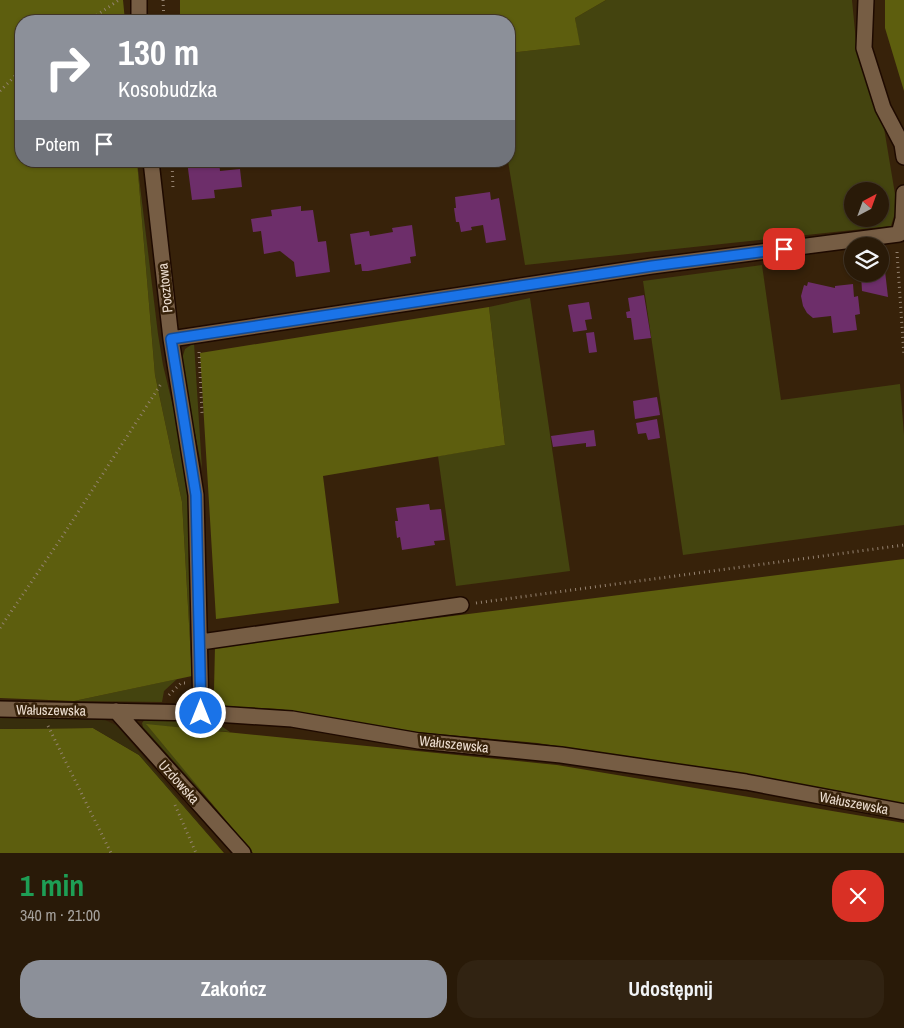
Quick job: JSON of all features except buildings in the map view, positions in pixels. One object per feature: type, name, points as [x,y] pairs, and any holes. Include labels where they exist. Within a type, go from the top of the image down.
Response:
[{"type":"street","points":[[139,0],[139,15]]},
{"type":"street","points":[[866,0],[864,48],[883,108],[902,144],[904,157]]},
{"type":"street","name":"Pocztowa","points":[[152,167],[174,363],[196,495],[201,642],[201,713]]},
{"type":"street","points":[[171,339],[652,266],[899,234],[903,219],[904,193]]},
{"type":"street","points":[[201,642],[461,605]]},
{"type":"street","name":"Wałuszewska","points":[[0,709],[201,713],[292,719],[419,740],[571,756],[746,782],[904,812]]},
{"type":"street","name":"Uzdowska","points":[[116,712],[243,853]]},
{"type":"path","points":[[97,15],[119,0]]},
{"type":"path","points":[[163,0],[164,15]]},
{"type":"path","points":[[0,91],[15,76]]},
{"type":"path","points":[[899,234],[897,252],[904,356]]},
{"type":"path","points":[[0,628],[87,499],[174,363]]},
{"type":"path","points":[[461,605],[904,545]]},
{"type":"path","points":[[169,704],[169,694],[181,683],[192,682]]},
{"type":"path","points":[[40,710],[111,853]]},
{"type":"shaded area","points":[[0,0],[123,0],[124,15],[15,15],[15,167],[138,167],[155,375],[182,502],[192,676],[74,701],[0,698]]},
{"type":"shaded area","points":[[180,0],[606,0],[575,18],[580,45],[515,52],[515,15],[180,15]]},
{"type":"shaded area","points":[[606,0],[852,0],[857,52],[883,122],[897,206],[891,226],[889,226],[889,182],[844,182],[844,228],[872,228],[525,265],[509,167],[515,167],[515,52],[579,45],[575,18]]},
{"type":"shaded area","points":[[885,0],[904,0],[904,91],[885,28]]},
{"type":"shaded area","points":[[138,167],[158,334],[175,415],[189,505],[192,676],[182,502],[155,375]]},
{"type":"shaded area","points":[[762,265],[781,400],[900,384],[904,435],[904,525],[683,555],[643,281]]},
{"type":"shaded area","points":[[530,298],[570,571],[456,586],[438,456],[505,445],[489,307]]},
{"type":"shaded area","points":[[489,307],[505,445],[323,476],[339,603],[216,619],[200,353]]},
{"type":"shaded area","points":[[194,343],[202,469],[181,362],[185,349]]},
{"type":"shaded area","points":[[904,559],[904,804],[742,774],[537,743],[416,732],[279,709],[219,706],[212,700],[209,693],[209,691],[214,690],[215,646]]},
{"type":"shaded area","points":[[177,679],[164,691],[162,702],[74,701]]},
{"type":"shaded area","points":[[146,718],[214,721],[230,732],[147,725],[223,816],[143,727],[142,723]]},
{"type":"shaded area","points":[[146,724],[557,765],[904,823],[904,853],[253,853]]},
{"type":"shaded area","points":[[93,728],[139,755],[224,853],[0,853],[0,729]]},
{"type":"sand","points":[[0,715],[103,719],[116,725],[225,853],[139,755],[93,728],[0,729]]},
{"type":"route","points":[[201,713],[201,642],[196,495],[171,339],[652,266],[784,249]]}]
